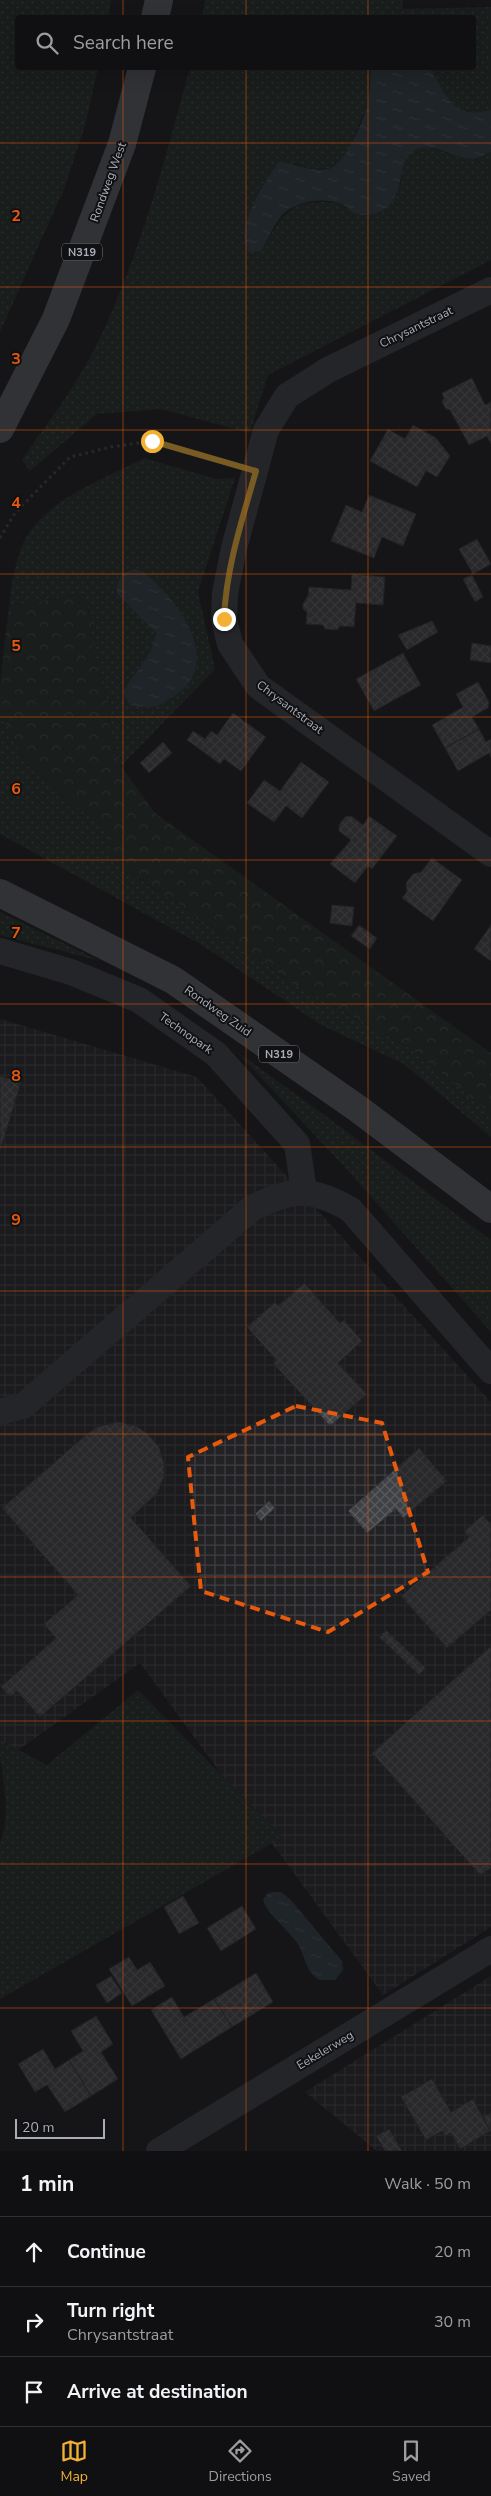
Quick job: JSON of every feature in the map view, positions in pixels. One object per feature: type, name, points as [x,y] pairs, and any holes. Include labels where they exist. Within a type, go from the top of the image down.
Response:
[{"type":"main road","points":[[156,15],[159,0]]},
{"type":"main road","name":"Rondweg West","points":[[0,429],[56,319],[122,144],[141,70]]},
{"type":"main road","name":"Rondweg Zuid","points":[[0,879],[55,919]]},
{"type":"main road","name":"Rondweg Zuid","points":[[0,893],[173,980],[357,1108],[491,1208]]},
{"type":"street","name":"Chrysantstraat","points":[[491,290],[328,370],[287,396],[266,430],[234,548],[225,593],[224,619],[230,644],[258,686],[491,854]]},
{"type":"street","name":"Technopark","points":[[0,951],[71,972],[138,1000],[216,1054],[297,1144],[304,1191]]},
{"type":"street","points":[[0,1412],[23,1406],[252,1208],[269,1200],[304,1191],[329,1197],[351,1210],[491,1371]]},
{"type":"street","name":"Eekelerweg","points":[[159,2151],[491,1949]]},
{"type":"path","points":[[0,538],[15,513],[70,457],[111,447],[152,441],[256,471]]},
{"type":"highlighted area","points":[[296,1406],[382,1423],[428,1572],[328,1632],[201,1591],[188,1457]]},
{"type":"shaded area","points":[[0,1019],[197,1077],[491,1402],[491,1927],[383,1995],[140,1663],[0,1763]]},
{"type":"shaded area","points":[[491,1976],[491,2151],[377,2151],[305,2092]]},
{"type":"green space","points":[[0,0],[111,0],[109,15],[15,15],[15,70],[98,70],[85,126],[64,189],[0,332]]},
{"type":"green space","points":[[205,0],[402,0],[403,9],[491,7],[491,110],[467,112],[458,108],[446,96],[430,70],[476,70],[476,15],[202,15]]},
{"type":"green space","points":[[189,70],[371,70],[368,103],[346,157],[331,168],[312,169],[293,163],[261,251],[278,223],[291,210],[309,203],[327,202],[335,203],[353,213],[401,183],[405,159],[411,151],[427,147],[473,159],[491,152],[491,260],[268,375],[250,433],[161,409],[97,414],[30,471],[22,460],[77,380],[109,318],[137,248]]},
{"type":"green space","points":[[144,458],[216,479],[235,478],[198,592],[215,669],[121,766],[110,733],[109,706],[93,653],[91,622],[84,594],[9,606],[18,557],[26,538],[42,517],[55,506],[84,488]],"holes":[[[117,594],[197,662],[134,674],[152,651],[156,632]]]},
{"type":"green space","points":[[84,594],[91,622],[93,653],[109,706],[110,733],[121,766],[155,813],[491,1053],[491,1114],[413,1050],[296,985],[111,860],[108,829],[70,802],[20,752],[0,708],[0,684],[9,606]]},
{"type":"green space","points":[[0,708],[20,752],[70,802],[109,829],[111,860],[296,985],[413,1050],[491,1114],[491,1137],[404,1064],[321,1025],[202,945],[0,834]]},
{"type":"green space","points":[[0,912],[100,961],[0,935]]},
{"type":"green space","points":[[237,1052],[333,1121],[491,1240],[491,1332],[342,1164]]},
{"type":"green space","points":[[138,1690],[283,1837],[0,1999],[0,1843],[4,1831],[6,1805],[0,1740],[47,1765]]},
{"type":"water","points":[[371,70],[430,70],[446,96],[458,108],[467,112],[491,110],[491,152],[473,159],[466,159],[435,148],[421,148],[412,152],[407,158],[396,195],[390,204],[381,211],[363,215],[356,214],[336,202],[311,201],[303,203],[282,215],[261,251],[248,252],[245,230],[248,217],[259,193],[278,162],[318,170],[325,170],[337,164],[354,139],[366,109]]},
{"type":"water","points":[[136,569],[151,578],[163,590],[182,615],[190,629],[197,659],[194,673],[187,686],[173,697],[153,707],[130,706],[123,691],[151,651],[156,633],[117,594],[119,580],[123,574]]},
{"type":"water","points":[[281,1892],[290,1899],[342,1961],[343,1970],[335,1980],[320,1980],[312,1973],[298,1944],[265,1905],[263,1900],[267,1894]]},
{"type":"building","points":[[472,378],[485,405],[491,402],[491,444],[487,436],[469,445],[450,410],[446,409],[442,402],[444,398],[442,393]]},
{"type":"building","points":[[413,425],[436,438],[450,456],[437,477],[426,471],[417,487],[370,461],[388,429],[405,439]]},
{"type":"building","points":[[369,495],[416,514],[403,546],[382,537],[374,558],[331,541],[346,505],[362,512]]},
{"type":"building","points":[[477,539],[491,564],[473,574],[459,549]]},
{"type":"building","points":[[352,574],[385,577],[383,605],[356,603],[354,627],[340,626],[337,630],[325,629],[323,625],[306,624],[307,612],[303,609],[303,604],[308,596],[309,587],[351,590]]},
{"type":"building","points":[[472,575],[483,597],[475,602],[463,579]]},
{"type":"building","points":[[432,621],[438,632],[407,650],[398,635]]},
{"type":"building","points":[[472,643],[491,646],[491,663],[470,660]]},
{"type":"building","points":[[403,653],[421,685],[374,711],[356,679]]},
{"type":"building","points":[[478,682],[489,702],[488,708],[472,717],[479,729],[445,748],[432,725],[463,707],[456,694]]},
{"type":"building","points":[[233,713],[266,737],[241,771],[224,759],[220,764],[187,740],[193,731],[205,739],[211,731],[217,735]]},
{"type":"building","points":[[479,729],[486,742],[491,739],[491,757],[489,753],[458,771],[445,748]]},
{"type":"building","points":[[163,742],[172,753],[149,773],[140,763]]},
{"type":"building","points":[[301,762],[329,782],[302,818],[286,806],[274,822],[247,803],[264,780],[280,791]]},
{"type":"building","points":[[351,816],[363,825],[369,816],[397,836],[372,869],[368,866],[355,883],[330,864],[351,840],[339,831],[339,825],[345,817]]},
{"type":"building","points":[[432,858],[462,880],[433,921],[402,898],[407,892],[406,883],[413,874],[421,872]]},
{"type":"building","points":[[332,905],[354,907],[352,926],[330,923]]},
{"type":"building","points":[[359,925],[377,938],[370,949],[351,936]]},
{"type":"building","points":[[491,925],[491,961],[474,949]]},
{"type":"building","points":[[0,1076],[21,1082],[0,1151]]},
{"type":"building","points":[[304,1283],[340,1323],[344,1320],[362,1341],[338,1363],[367,1394],[330,1426],[273,1363],[276,1360],[247,1327],[275,1302],[278,1306]]},
{"type":"building","points":[[118,1422],[134,1425],[147,1433],[159,1447],[164,1463],[164,1476],[158,1492],[131,1518],[191,1586],[40,1717],[17,1691],[10,1697],[1,1687],[56,1638],[44,1624],[78,1595],[2,1508],[87,1434],[99,1426]]},
{"type":"building","points":[[419,1448],[447,1481],[403,1518],[396,1509],[367,1533],[348,1511]]},
{"type":"building","points":[[269,1501],[275,1508],[261,1521],[255,1514]]},
{"type":"building","points":[[483,1515],[491,1524],[491,1610],[447,1648],[401,1596],[469,1537],[464,1531]]},
{"type":"building","points":[[386,1630],[426,1668],[419,1675],[379,1637]]},
{"type":"building","points":[[491,1646],[491,1868],[480,1875],[372,1753]]},
{"type":"building","points":[[183,1896],[199,1923],[179,1934],[164,1907]]},
{"type":"building","points":[[242,1906],[256,1929],[221,1951],[207,1928]]},
{"type":"building","points":[[129,1957],[137,1970],[150,1962],[165,1986],[132,2006],[109,1969]]},
{"type":"building","points":[[256,1973],[273,2002],[232,2027],[214,1999]]},
{"type":"building","points":[[111,1976],[122,1993],[107,2003],[96,1985]]},
{"type":"building","points":[[172,1997],[184,2017],[214,1999],[232,2027],[181,2059],[151,2010]]},
{"type":"building","points":[[96,2016],[113,2044],[101,2052],[118,2079],[91,2096],[69,2060],[83,2051],[71,2031]]},
{"type":"building","points":[[43,2049],[55,2069],[69,2060],[91,2096],[65,2112],[47,2085],[35,2092],[18,2064]]},
{"type":"building","points":[[432,2079],[451,2112],[473,2099],[490,2131],[460,2149],[451,2133],[445,2136],[442,2131],[426,2140],[401,2097]]},
{"type":"building","points":[[491,2113],[491,2132],[483,2117]]},
{"type":"building","points":[[389,2129],[402,2151],[385,2151],[376,2136]]},
{"type":"route","points":[[152,441],[256,471],[234,548],[225,593],[224,619]]}]
